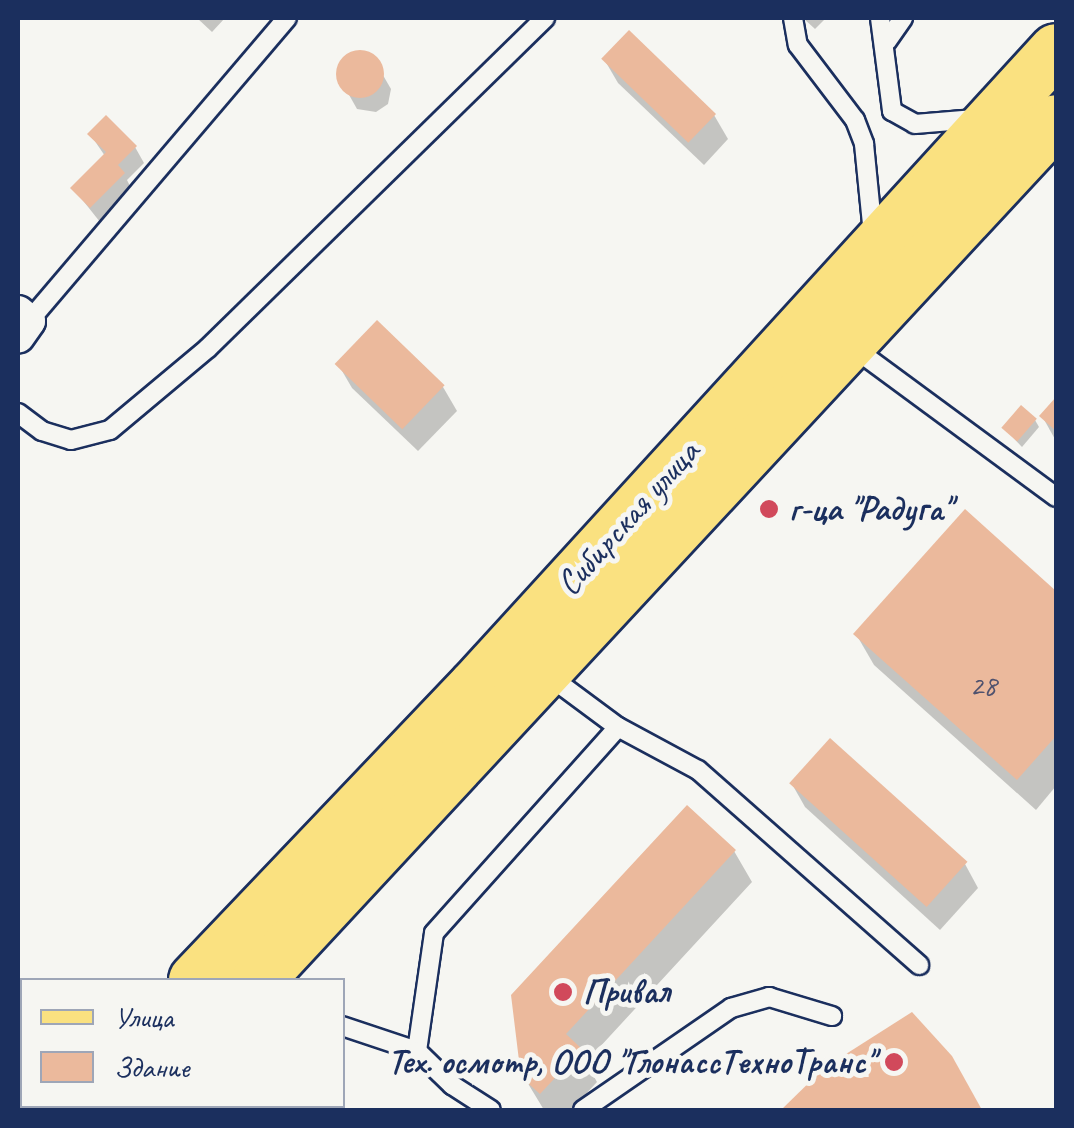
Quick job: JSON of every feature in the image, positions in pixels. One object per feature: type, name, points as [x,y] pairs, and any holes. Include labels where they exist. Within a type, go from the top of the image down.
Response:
[{"type":"main road","name":"Сибирская улица","points":[[197,978],[995,116],[1051,68]]},
{"type":"main road","name":"Сибирская улица","points":[[260,978],[1056,121]]},
{"type":"lane","points":[[21,323],[287,18]]},
{"type":"lane","points":[[18,412],[42,431],[71,440],[110,430],[208,348],[545,18]]},
{"type":"lane","points":[[794,18],[798,45],[855,120],[869,178],[874,250]]},
{"type":"lane","points":[[880,18],[887,41],[885,97],[892,111],[915,124],[995,116]]},
{"type":"lane","points":[[887,41],[903,18]]},
{"type":"lane","points":[[855,120],[885,97]]},
{"type":"lane","points":[[850,344],[894,384],[1056,497]]},
{"type":"lane","points":[[545,673],[618,727],[698,770],[919,965]]},
{"type":"lane","points":[[417,1051],[434,933],[618,727]]},
{"type":"lane","points":[[583,1110],[731,1008],[769,998],[832,1016]]},
{"type":"lane","points":[[345,1027],[417,1051],[452,1086],[491,1110]]},
{"type":"building","points":[[629,30],[716,114],[688,143],[601,59]]},
{"type":"building","points":[[360,50],[377,57],[384,74],[377,91],[360,98],[343,91],[336,74],[343,57]]},
{"type":"building","points":[[106,115],[137,146],[118,165],[125,173],[90,208],[70,188],[106,152],[87,134]]},
{"type":"building","points":[[377,320],[445,385],[402,429],[335,364]]},
{"type":"building","points":[[1056,397],[1056,431],[1039,416]]},
{"type":"building","points":[[1021,405],[1037,419],[1017,441],[1001,428]]},
{"type":"building","points":[[965,509],[1056,591],[1056,736],[1017,780],[853,634]]},
{"type":"building","points":[[830,738],[967,862],[927,907],[789,783]]},
{"type":"building","points":[[687,805],[736,850],[566,1034],[582,1049],[540,1094],[521,1077],[511,995]]},
{"type":"building","name":"Тех. осмотр, ООО \"ГлонассТехноТранс\"","points":[[912,1012],[952,1056],[982,1110],[781,1110],[824,1068]]},
{"type":"place","name":"г-ца \"Радуга\"","points":[[769,509]]},
{"type":"place","name":"Привал","points":[[563,992]]},
{"type":"place","name":"Тех. осмотр, ООО \"ГлонассТехноТранс\"","points":[[894,1062]]}]
